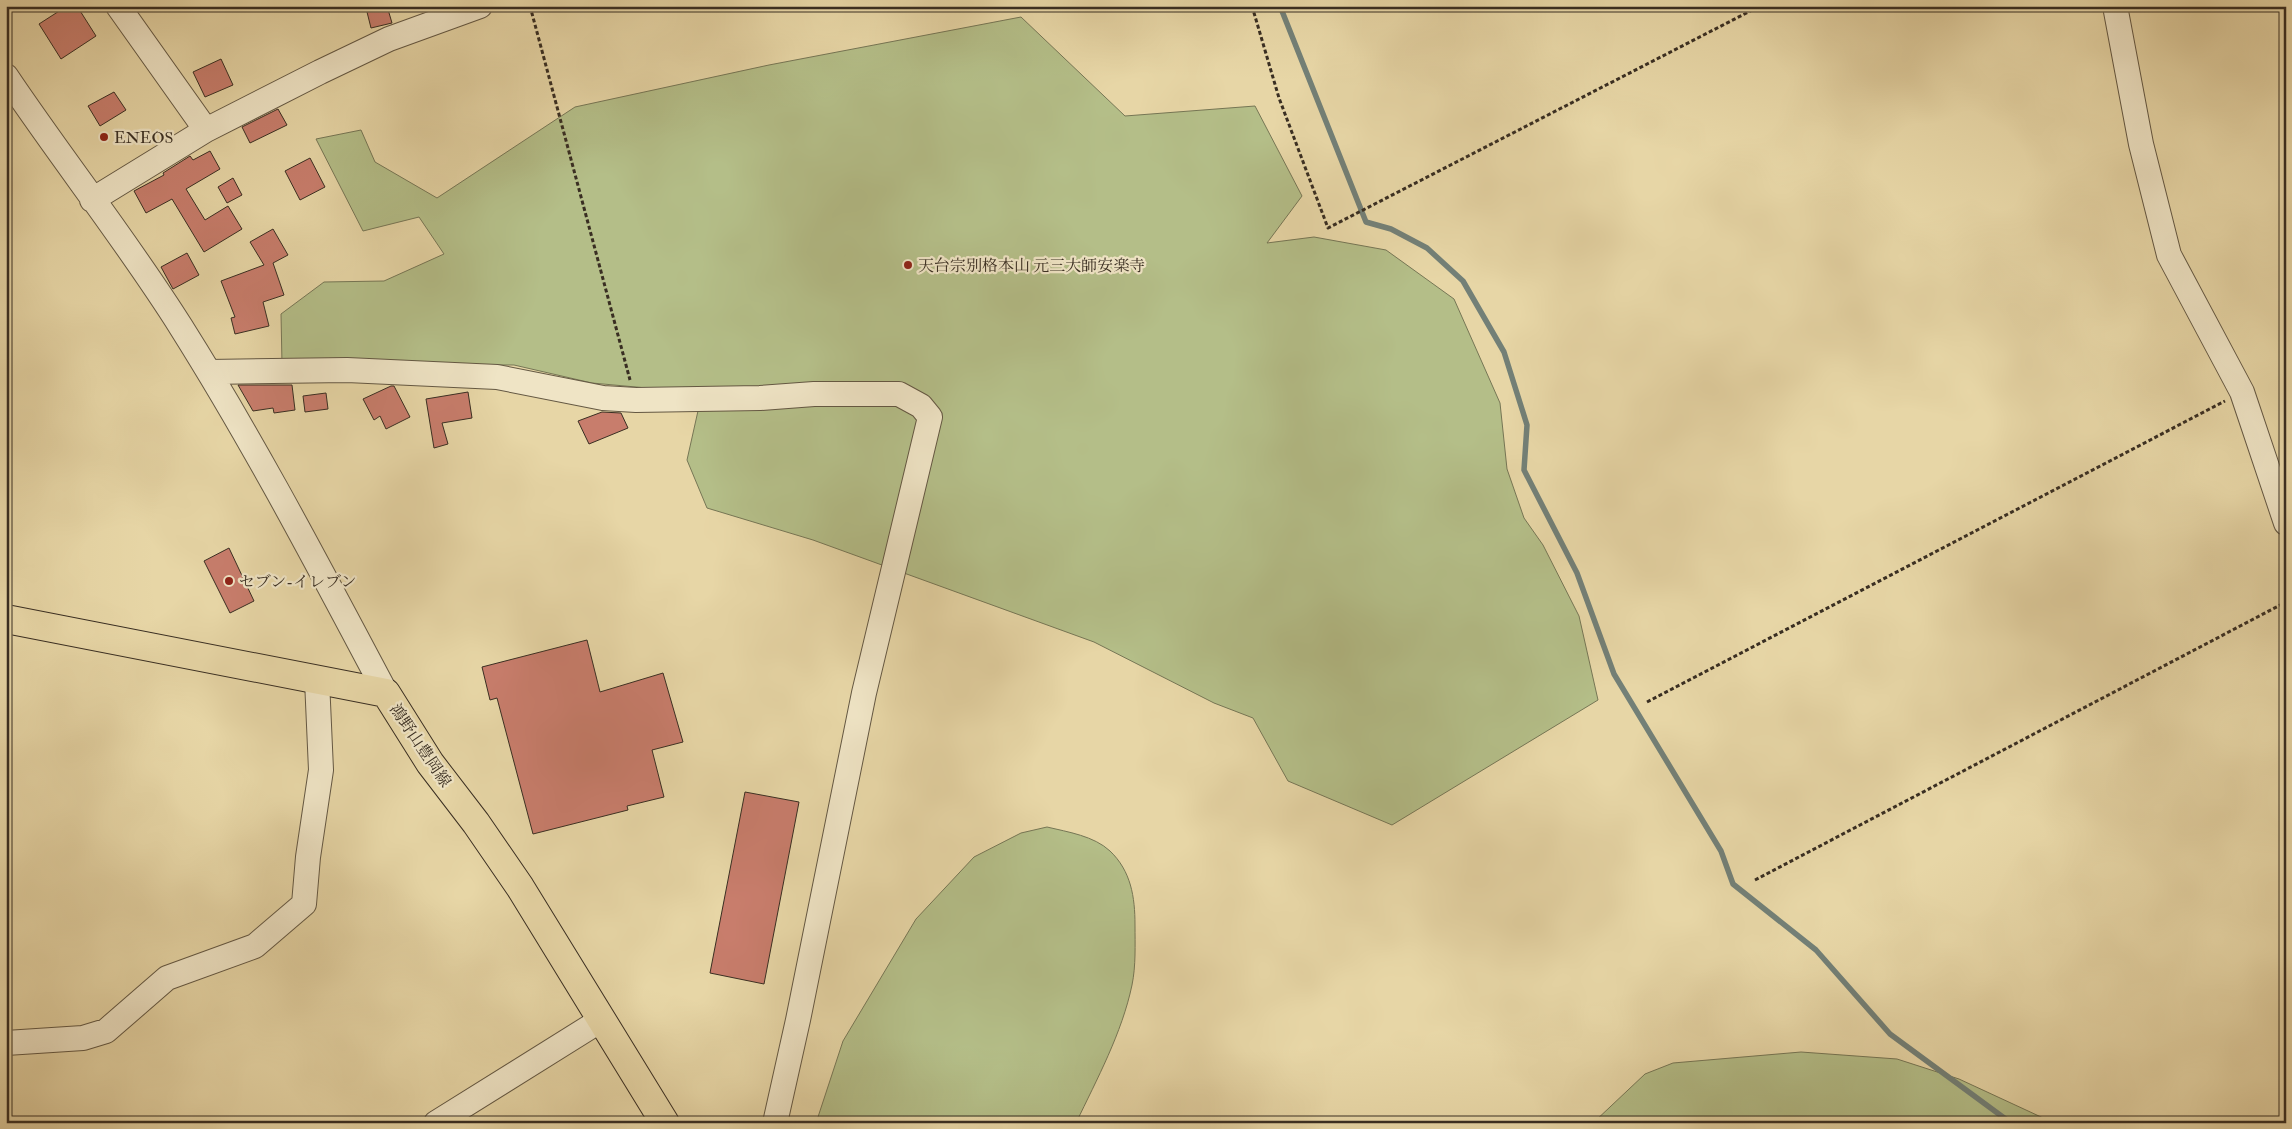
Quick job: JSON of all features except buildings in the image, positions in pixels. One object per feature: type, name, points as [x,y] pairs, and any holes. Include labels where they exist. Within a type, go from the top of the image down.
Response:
[{"type":"main road","name":"鴻野山豊岡線","points":[[6,619],[386,692],[430,763],[476,823],[520,887],[665,1123]]},
{"type":"street","points":[[118,6],[206,130]]},
{"type":"street","points":[[92,200],[206,130],[389,39],[480,6]]},
{"type":"street","points":[[2115,6],[2141,144],[2169,255],[2242,392],[2279,484],[2286,523]]},
{"type":"street","points":[[6,76],[180,325],[209,372],[260,457],[386,692]]},
{"type":"street","points":[[209,372],[347,370],[497,377],[603,398],[636,400],[760,398],[814,394],[899,394],[921,406],[930,417],[864,693],[798,1020],[775,1123]]},
{"type":"street","points":[[6,1043],[83,1038],[106,1031],[167,978],[255,946],[304,904],[308,857],[321,770],[317,680]]},
{"type":"street","points":[[436,1123],[601,1020]]},
{"type":"path","points":[[530,6],[636,400]]},
{"type":"path","points":[[1252,6],[1279,98],[1328,228],[1760,6]]},
{"type":"path","points":[[1647,702],[2242,392]]},
{"type":"path","points":[[1756,880],[2286,602]]},
{"type":"green space","points":[[1021,17],[1125,116],[1255,106],[1302,196],[1267,243],[1314,237],[1386,250],[1454,299],[1500,403],[1507,469],[1524,518],[1543,545],[1579,616],[1598,700],[1392,825],[1288,781],[1253,718],[1214,703],[1094,642],[813,540],[707,508],[687,460],[702,393],[592,383],[514,365],[282,364],[281,314],[324,282],[384,281],[444,254],[419,217],[363,231],[316,139],[361,130],[375,162],[437,198],[575,107],[769,65]]},
{"type":"green space","points":[[1047,827],[1089,838],[1110,851],[1123,867],[1133,895],[1134,904],[1135,963],[1128,1003],[1108,1056],[1076,1123],[816,1123],[843,1041],[916,919],[974,857],[1021,833]]},
{"type":"green space","points":[[1801,1052],[1897,1059],[1959,1079],[2054,1123],[1593,1123],[1645,1074],[1673,1063]]},
{"type":"waterway","points":[[1280,6],[1366,222],[1391,229],[1427,248],[1463,281],[1504,352],[1527,425],[1524,470],[1577,573],[1614,674],[1721,851],[1733,884],[1816,950],[1890,1034],[2011,1123]]},
{"type":"place","name":"ENEOS","points":[[104,137]]},
{"type":"place","name":"天台宗別格本山 元三大師安楽寺","points":[[908,265]]},
{"type":"place","name":"セブン-イレブン","points":[[229,581]]}]
